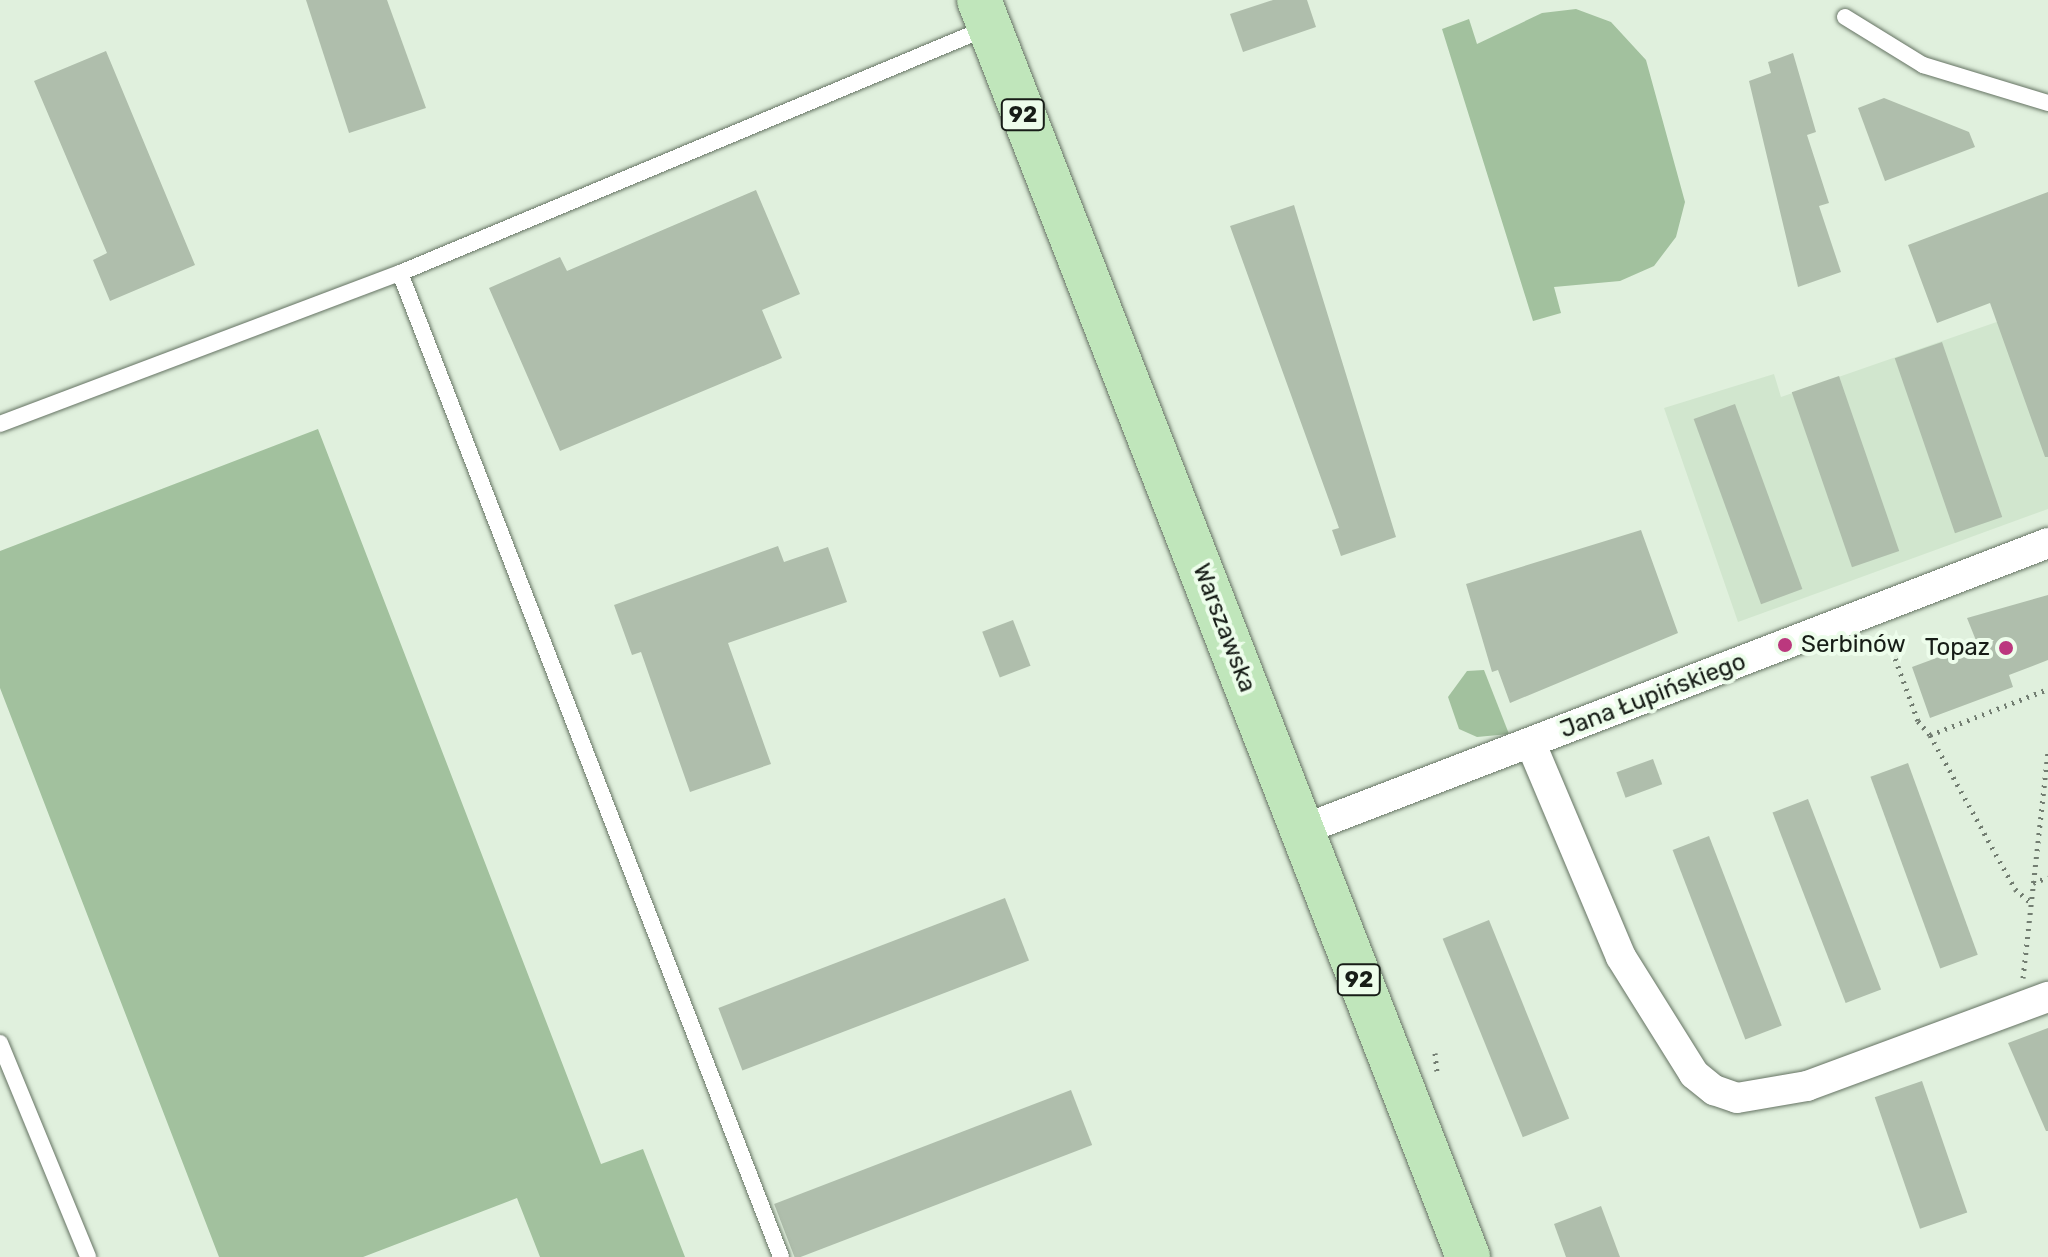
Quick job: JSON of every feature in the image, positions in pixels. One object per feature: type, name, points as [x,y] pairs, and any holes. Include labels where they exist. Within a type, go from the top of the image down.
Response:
[{"type":"main road","name":"Warszawska","points":[[984,13],[1468,1257]]},
{"type":"street","name":"Jana Łupińskiego","points":[[1302,830],[2048,543]]},
{"type":"street","points":[[1531,744],[1621,957],[1694,1074],[1714,1090],[1737,1098],[1807,1086],[2048,997]]},
{"type":"lane","points":[[0,424],[400,273],[984,13]]},
{"type":"lane","points":[[1845,17],[1923,65],[2048,103]]},
{"type":"lane","points":[[400,273],[781,1257]]},
{"type":"lane","points":[[0,1043],[88,1257]]},
{"type":"path","points":[[1884,627],[1918,721],[1930,735],[2015,889],[2031,903]]},
{"type":"path","points":[[1930,735],[2048,689]]},
{"type":"path","points":[[2019,1007],[2048,752]]},
{"type":"path","points":[[2033,883],[2048,877]]},
{"type":"shaded area","points":[[1576,9],[1611,22],[1646,60],[1685,202],[1676,237],[1654,266],[1620,281],[1554,287],[1561,313],[1533,321],[1442,29],[1469,19],[1477,44],[1542,13]]},
{"type":"shaded area","points":[[2048,304],[2048,509],[1738,622],[1664,408],[1774,374],[1781,397]]},
{"type":"shaded area","points":[[318,429],[601,1164],[643,1149],[685,1257],[540,1257],[517,1198],[363,1257],[219,1257],[0,688],[0,551]]},
{"type":"shaded area","points":[[1484,670],[1509,734],[1477,737],[1459,729],[1448,697],[1467,671]]},
{"type":"building","points":[[306,0],[387,0],[426,108],[349,133]]},
{"type":"building","points":[[1273,0],[1307,0],[1316,27],[1243,52],[1230,14]]},
{"type":"building","points":[[106,51],[195,265],[110,301],[93,260],[107,253],[34,81]]},
{"type":"building","points":[[1793,53],[1816,132],[1807,135],[1829,203],[1819,206],[1841,272],[1798,287],[1749,81],[1771,73],[1768,62]]},
{"type":"building","points":[[1884,98],[1969,132],[1975,147],[1885,181],[1858,108]]},
{"type":"building","points":[[756,190],[800,294],[762,310],[782,358],[560,451],[489,288],[560,257],[567,271]]},
{"type":"building","points":[[2048,192],[2048,457],[2045,457],[1990,303],[1937,323],[1908,245]]},
{"type":"building","points":[[1294,205],[1396,537],[1341,556],[1332,530],[1339,528],[1230,226]]},
{"type":"building","points":[[1942,342],[2002,517],[1955,533],[1895,358]]},
{"type":"building","points":[[1839,376],[1899,551],[1852,567],[1792,392]]},
{"type":"building","points":[[1735,404],[1802,589],[1761,604],[1694,419]]},
{"type":"building","points":[[1641,530],[1678,633],[1510,703],[1498,670],[1492,672],[1466,584]]},
{"type":"building","points":[[778,546],[784,562],[828,547],[847,602],[728,643],[771,764],[690,792],[641,652],[632,655],[614,605]]},
{"type":"building","name":"Topaz","points":[[2048,595],[2048,660],[2009,675],[2013,687],[1930,718],[1912,667],[1977,643],[1967,618]]},
{"type":"building","points":[[1013,620],[1031,666],[1000,678],[982,632]]},
{"type":"building","points":[[1653,759],[1662,784],[1626,798],[1616,772]]},
{"type":"building","points":[[1908,763],[1978,955],[1940,968],[1870,777]]},
{"type":"building","points":[[1808,799],[1881,989],[1846,1003],[1773,813]]},
{"type":"building","points":[[1709,836],[1782,1026],[1745,1039],[1673,850]]},
{"type":"building","points":[[1005,898],[1029,961],[742,1071],[718,1008]]},
{"type":"building","points":[[1489,920],[1569,1118],[1523,1137],[1443,939]]},
{"type":"building","points":[[2048,1028],[2048,1131],[2046,1131],[2008,1043]]},
{"type":"building","points":[[1922,1081],[1967,1212],[1920,1229],[1875,1097]]},
{"type":"building","points":[[1071,1090],[1092,1145],[801,1257],[794,1257],[774,1204]]},
{"type":"building","points":[[1601,1206],[1620,1257],[1566,1257],[1554,1224]]},
{"type":"place","name":"Serbinów","points":[[1785,645]]},
{"type":"place","name":"Topaz","points":[[2006,648]]}]
